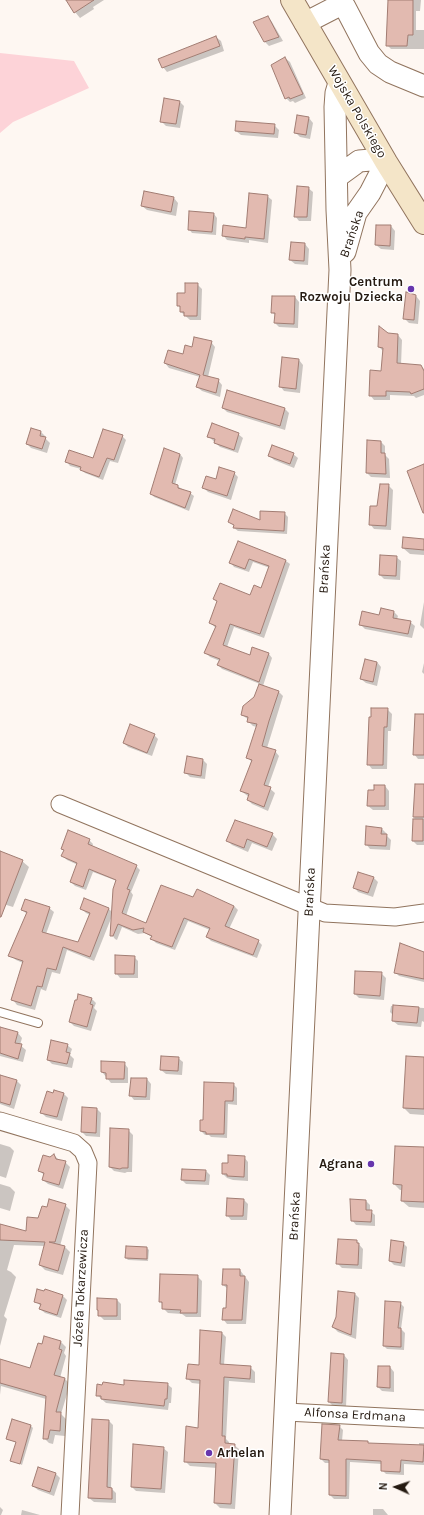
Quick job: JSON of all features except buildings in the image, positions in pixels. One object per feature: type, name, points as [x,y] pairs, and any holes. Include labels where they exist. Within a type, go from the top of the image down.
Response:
[{"type":"main road","name":"Wojska Polskiego","points":[[292,0],[339,83],[424,223]]},
{"type":"street","points":[[305,23],[341,2],[345,6],[369,53],[378,64],[390,72],[424,86]]},
{"type":"street","name":"Brańska","points":[[280,1515],[340,270],[335,107],[336,93],[339,83]]},
{"type":"street","points":[[336,177],[359,161],[371,160],[386,162]]},
{"type":"street","name":"Brańska","points":[[340,270],[356,213],[370,193],[386,162]]},
{"type":"street","points":[[370,193],[391,190],[404,192]]},
{"type":"street","points":[[60,804],[325,913],[395,917],[424,913]]},
{"type":"street","name":"Józefa Tokarzewicza","points":[[0,1121],[74,1143],[83,1151],[88,1164],[70,1515]]},
{"type":"street","name":"Alfonsa Erdmana","points":[[286,1412],[424,1419]]},
{"type":"lane","points":[[0,1012],[38,1023]]},
{"type":"shaded area","points":[[0,53],[74,61],[89,88],[13,122],[0,133]]},
{"type":"place","name":"Centrum Rozwoju Dziecka","points":[[411,289]]},
{"type":"place","name":"Agrana","points":[[371,1164]]},
{"type":"place","name":"Arhelan","points":[[209,1453]]}]
